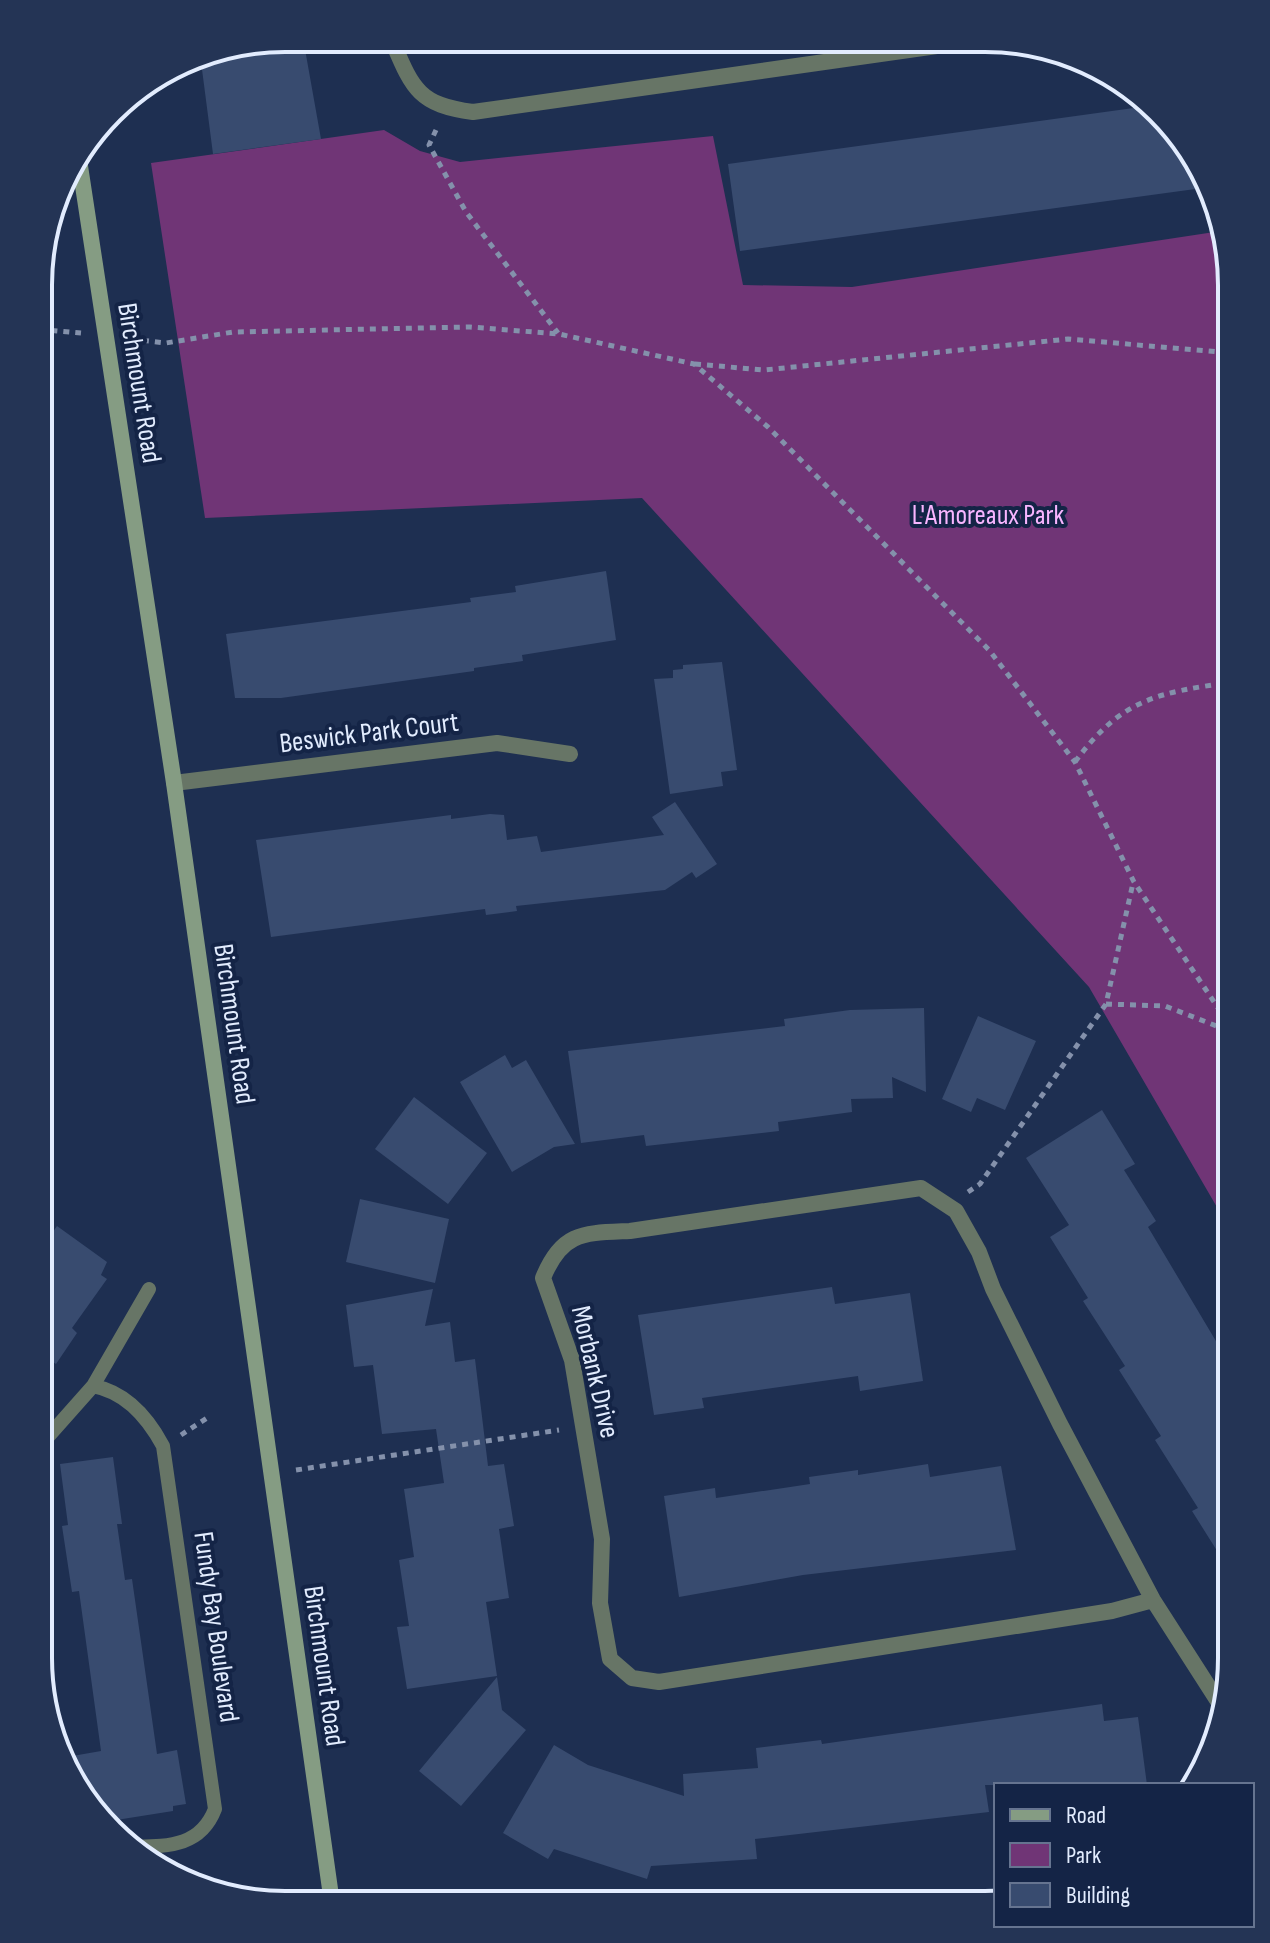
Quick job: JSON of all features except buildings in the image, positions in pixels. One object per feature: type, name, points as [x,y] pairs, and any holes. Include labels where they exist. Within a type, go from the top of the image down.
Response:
[{"type":"main road","name":"Birchmount Road","points":[[81,173],[174,783],[330,1891]]},
{"type":"street","points":[[397,52],[413,88],[433,104],[473,112],[895,52]]},
{"type":"street","name":"Beswick Park Court","points":[[174,783],[497,743],[570,754]]},
{"type":"street","name":"Morbank Drive","points":[[951,1205],[921,1188],[630,1231],[586,1233],[553,1254],[543,1278],[572,1360],[602,1539],[600,1603],[610,1659],[632,1678],[659,1682],[1112,1611],[1153,1600]]},
{"type":"street","points":[[951,1205],[979,1252],[993,1289],[1060,1424],[1153,1600],[1215,1696]]},
{"type":"lane","points":[[52,1432],[93,1386],[149,1289]]},
{"type":"lane","name":"Fundy Bay Boulevard","points":[[93,1386],[107,1388],[130,1404],[151,1423],[163,1446],[215,1809],[201,1833],[187,1842],[175,1846],[148,1847]]},
{"type":"path","points":[[446,109],[429,145],[466,212],[559,334]]},
{"type":"path","points":[[52,331],[166,343],[233,332],[470,327],[559,334],[694,364],[764,370],[1068,339],[1218,352]]},
{"type":"path","points":[[694,364],[768,427],[989,650],[1075,762],[1134,882],[1218,1010]]},
{"type":"path","points":[[1075,762],[1099,729],[1159,693],[1218,684]]},
{"type":"path","points":[[951,1205],[980,1184],[1106,1004],[1134,882]]},
{"type":"path","points":[[1106,1004],[1165,1006],[1218,1026]]},
{"type":"path","points":[[271,1474],[583,1426]]},
{"type":"green space","name":"L'Amoreaux Park","points":[[384,130],[420,151],[460,162],[713,136],[743,285],[852,287],[1212,232],[1218,285],[1218,1209],[1089,987],[642,498],[205,518],[151,163]]}]
